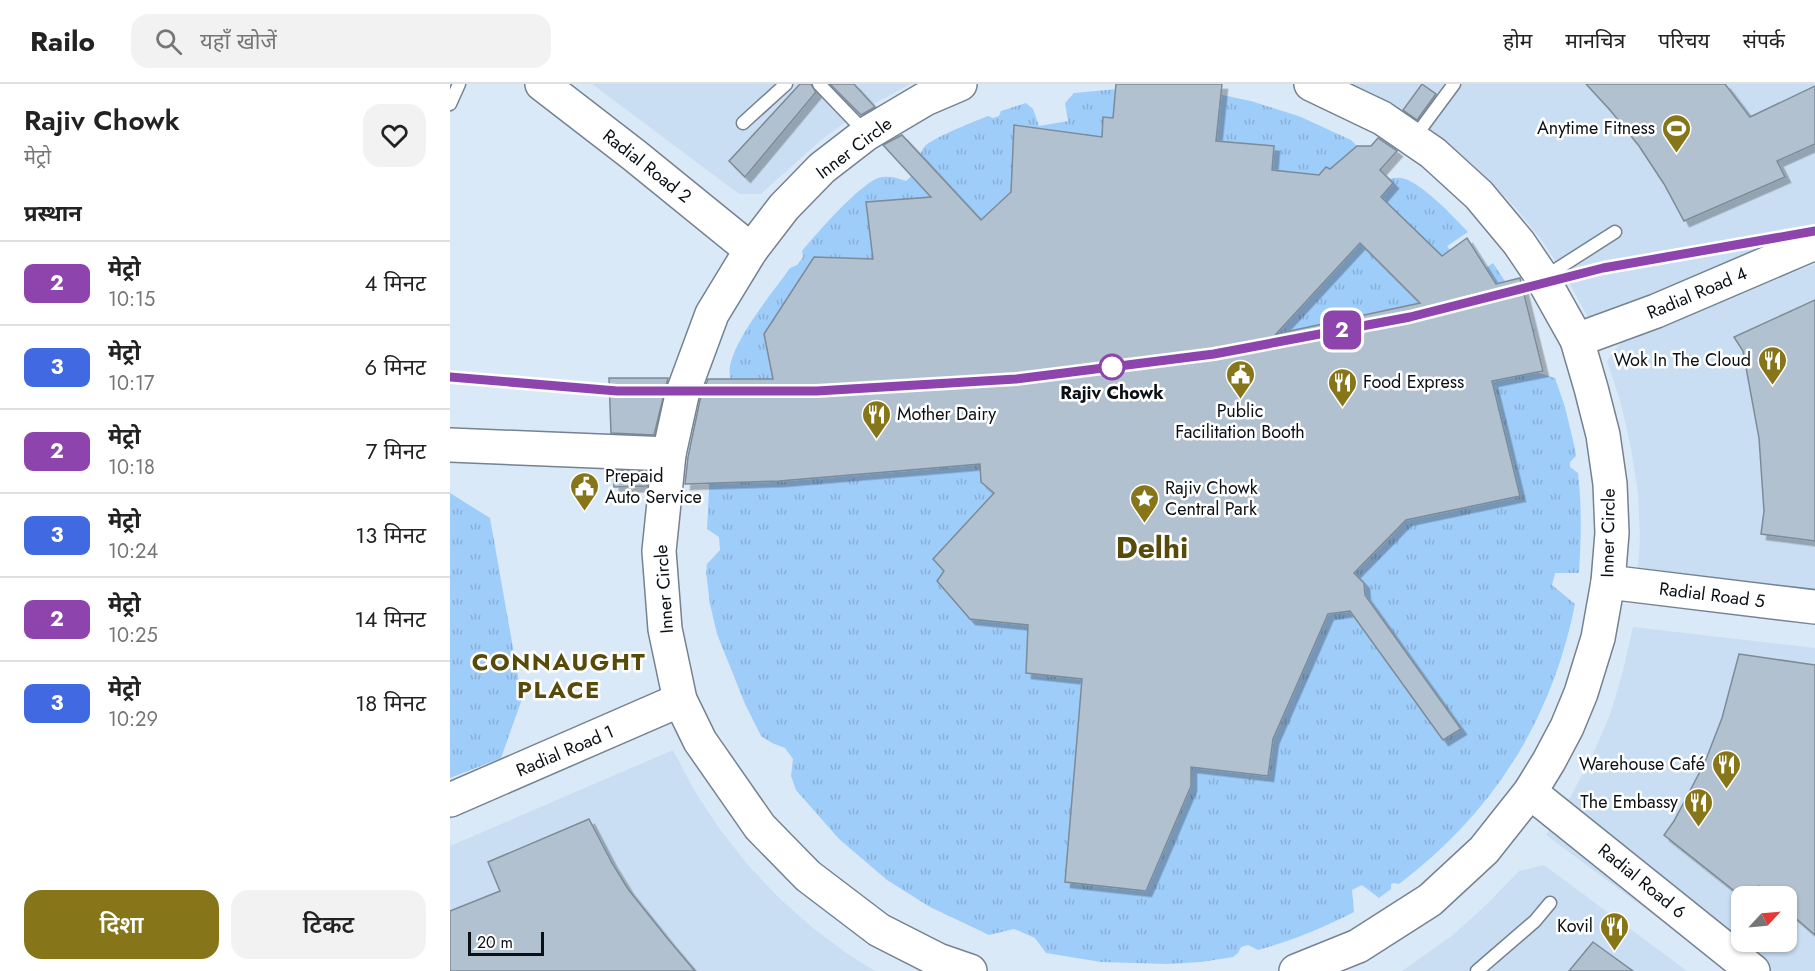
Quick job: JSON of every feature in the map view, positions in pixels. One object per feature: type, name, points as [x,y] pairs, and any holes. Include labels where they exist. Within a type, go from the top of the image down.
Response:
[{"type":"street","name":"Radial Road 2","points":[[542,84],[751,250]]},
{"type":"street","name":"Inner Circle","points":[[960,84],[925,99],[866,134],[822,168],[784,207],[751,250],[712,314],[682,395],[669,454],[659,551],[664,629],[680,700],[700,741],[760,827],[808,876],[879,930],[938,960],[970,971]]},
{"type":"street","name":"Inner Circle","points":[[1296,971],[1358,946],[1430,900],[1484,850],[1530,792],[1550,761],[1581,693],[1598,638],[1608,582],[1612,533],[1610,484],[1603,435],[1577,340],[1543,278],[1519,243],[1479,195],[1433,153],[1382,118],[1311,84]]},
{"type":"street","name":"Radial Road 4","points":[[1577,340],[1656,311],[1815,243]]},
{"type":"street","points":[[450,445],[669,454]]},
{"type":"street","name":"Radial Road 5","points":[[1608,582],[1815,607]]},
{"type":"street","name":"Radial Road 1","points":[[450,800],[680,700]]},
{"type":"street","name":"Radial Road 6","points":[[1530,792],[1753,971]]},
{"type":"lane","points":[[450,104],[459,84]]},
{"type":"lane","points":[[742,123],[786,84]]},
{"type":"lane","points":[[819,84],[866,134]]},
{"type":"lane","points":[[1414,139],[1454,84]]},
{"type":"lane","points":[[1543,278],[1615,232]]},
{"type":"lane","points":[[1477,971],[1535,921],[1550,903]]},
{"type":"shaded area","points":[[592,84],[910,84],[858,113],[821,140],[761,194],[739,194]]},
{"type":"shaded area","points":[[1354,84],[1815,84],[1815,230],[1591,323],[1543,242],[1515,207],[1483,174],[1450,144],[1413,117]]},
{"type":"shaded area","points":[[1815,264],[1815,590],[1638,568],[1640,538],[1638,493],[1621,404],[1607,361],[1620,343]]},
{"type":"shaded area","points":[[1633,627],[1815,648],[1815,971],[1729,971],[1546,835],[1571,796],[1610,715]]},
{"type":"shaded area","points":[[673,750],[694,790],[719,828],[747,864],[778,897],[813,928],[875,971],[450,971],[450,846]]},
{"type":"shaded area","points":[[1544,865],[1687,971],[1402,971],[1453,935],[1519,871]]},
{"type":"green space","name":"Rajiv Chowk Central Park","points":[[1128,88],[1208,92],[1251,101],[1301,117],[1351,140],[1361,150],[1378,181],[1392,178],[1409,180],[1436,200],[1468,232],[1447,246],[1471,278],[1493,263],[1535,331],[1524,348],[1530,370],[1555,378],[1575,449],[1576,456],[1570,462],[1570,467],[1578,473],[1581,523],[1579,573],[1555,573],[1552,585],[1575,604],[1565,646],[1551,687],[1534,725],[1514,761],[1490,795],[1463,827],[1433,856],[1399,884],[1391,884],[1391,889],[1379,898],[1362,885],[1352,890],[1354,912],[1342,918],[1307,934],[1258,950],[1248,945],[1241,947],[1233,957],[1201,962],[1167,964],[1101,962],[1046,953],[1035,938],[1014,929],[989,935],[930,907],[887,880],[839,839],[796,790],[791,776],[793,759],[785,748],[761,736],[745,704],[717,634],[706,572],[707,564],[720,550],[719,537],[707,529],[710,469],[731,380],[730,369],[733,355],[762,306],[790,268],[797,265],[803,257],[802,251],[838,211],[870,182],[885,177],[906,181],[918,170],[920,155],[924,147],[944,135],[988,116],[993,118],[999,116],[1001,111],[1026,103],[1033,109],[1039,126],[1068,121],[1065,103],[1074,93]]},
{"type":"green space","points":[[450,493],[490,518],[522,699],[501,758],[450,778]]},
{"type":"building","points":[[800,84],[811,84],[816,92],[745,177],[729,161]]},
{"type":"building","points":[[830,84],[854,84],[875,107],[861,115]]},
{"type":"building","points":[[1116,84],[1222,84],[1216,141],[1274,146],[1272,170],[1319,175],[1326,167],[1330,169],[1357,146],[1371,146],[1378,138],[1397,151],[1380,170],[1393,183],[1381,197],[1442,256],[1467,238],[1496,284],[1520,278],[1543,371],[1492,381],[1520,496],[1406,520],[1354,573],[1364,583],[1365,595],[1461,729],[1443,740],[1350,611],[1328,614],[1273,739],[1268,776],[1191,767],[1191,786],[1146,891],[1065,882],[1082,679],[1026,673],[1028,625],[970,619],[937,581],[944,571],[933,559],[994,493],[981,482],[980,464],[779,481],[685,484],[700,400],[708,379],[773,379],[764,334],[814,257],[873,259],[866,202],[931,197],[883,145],[902,135],[981,220],[1011,192],[1014,125],[1102,137],[1103,117],[1113,118]],"holes":[[[1360,243],[1420,303],[1276,334]]]},
{"type":"building","points":[[1422,84],[1436,94],[1417,120],[1403,110]]},
{"type":"building","points":[[1586,84],[1725,84],[1750,117],[1815,86],[1815,144],[1777,161],[1785,177],[1684,221],[1664,184],[1639,146]]},
{"type":"building","points":[[1815,300],[1815,541],[1761,534],[1764,511],[1759,438],[1743,351],[1734,337]]},
{"type":"building","points":[[609,378],[668,378],[654,435],[611,433]]},
{"type":"building","points":[[613,470],[648,472],[647,486],[614,487]]},
{"type":"building","points":[[1739,654],[1815,665],[1815,935],[1797,919],[1797,886],[1731,886],[1731,888],[1664,835],[1674,821],[1705,762],[1722,718]]},
{"type":"building","points":[[589,819],[628,889],[695,971],[450,971],[450,911],[500,891],[488,862]]},
{"type":"building","points":[[1593,942],[1604,950],[1633,971],[1569,971]]},
{"type":"metro line","name":"2","points":[[450,377],[617,391],[817,391],[1016,379],[1214,354],[1410,317],[1603,268],[1815,231]]},
{"type":"place","name":"Anytime Fitness","points":[[1676,154]]},
{"type":"place","name":"Rajiv Chowk","points":[[1112,367]]},
{"type":"place","name":"Wok In The Cloud","points":[[1772,386]]},
{"type":"place","name":"Public Facilitation Booth","points":[[1240,400]]},
{"type":"place","name":"Food Express","points":[[1342,408]]},
{"type":"place","name":"Mother Dairy","points":[[876,440]]},
{"type":"place","name":"Prepaid Auto Service","points":[[584,512]]},
{"type":"place","name":"Rajiv Chowk Central Park","points":[[1144,524]]},
{"type":"place","name":"Warehouse Café","points":[[1726,790]]},
{"type":"place","name":"The Embassy","points":[[1699,828]]},
{"type":"place","name":"Kovil","points":[[1614,952]]},
{"type":"district","name":"Delhi","points":[[1152,548]]},
{"type":"district","name":"CONNAUGHT PLACE","points":[[559,676]]}]
